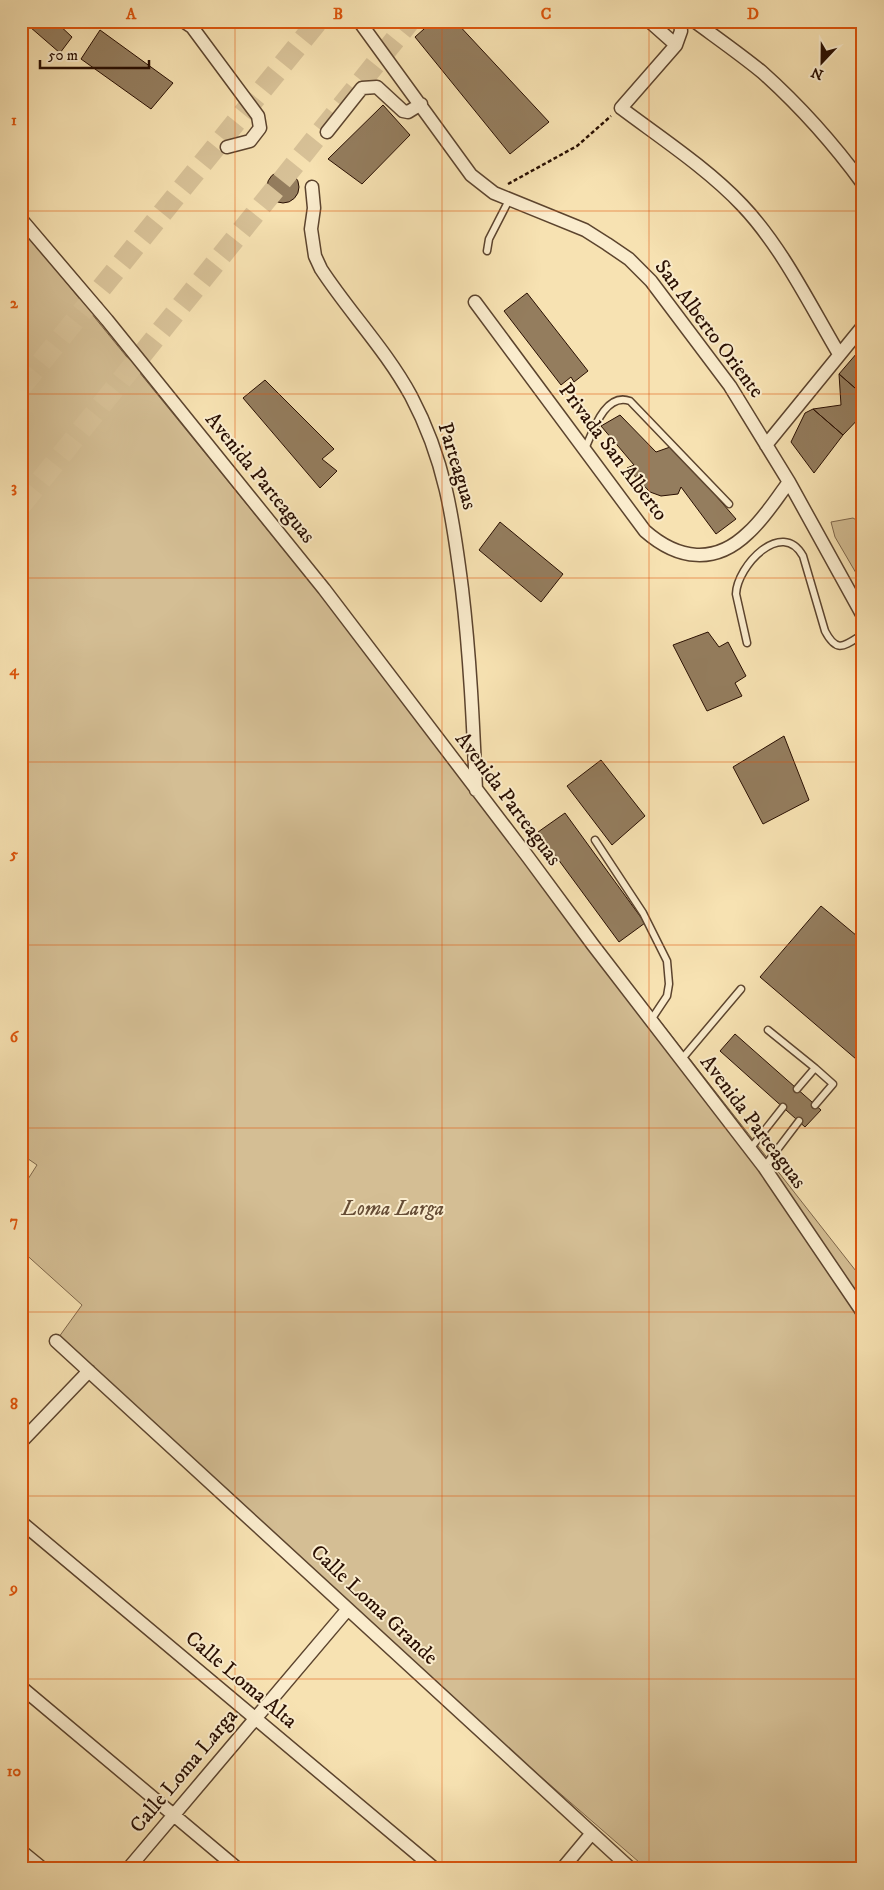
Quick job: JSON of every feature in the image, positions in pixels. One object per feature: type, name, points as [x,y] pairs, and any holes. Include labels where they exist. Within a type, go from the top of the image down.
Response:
[{"type":"street","points":[[184,21],[192,27],[258,116],[260,128],[250,140],[227,147]]},
{"type":"street","name":"San Alberto Oriente","points":[[359,21],[471,175],[494,193],[584,230],[629,259],[651,281],[730,386],[789,482],[863,616]]},
{"type":"street","points":[[649,21],[676,46]]},
{"type":"street","points":[[680,21],[681,31],[676,46],[621,108],[723,186],[743,205],[772,242],[839,354]]},
{"type":"street","points":[[694,21],[755,67],[805,113],[837,148],[863,184]]},
{"type":"street","points":[[327,132],[362,88],[377,87],[403,111],[408,112],[421,104]]},
{"type":"street","name":"Parteaguas","points":[[312,187],[314,208],[311,229],[316,256],[321,269],[384,354],[410,394],[431,437],[444,478],[454,523],[464,605],[472,692],[476,790]]},
{"type":"street","name":"Avenida Parteaguas","points":[[21,219],[108,320],[324,589],[764,1167],[863,1313]]},
{"type":"street","name":"Privada San Alberto","points":[[475,302],[646,532],[670,549],[686,554],[708,554],[721,551],[736,543],[748,533],[789,482]]},
{"type":"street","points":[[766,445],[863,326]]},
{"type":"street","name":"Calle Loma Grande","points":[[56,1341],[631,1869]]},
{"type":"street","points":[[21,1442],[89,1371]]},
{"type":"street","name":"Calle Loma Alta","points":[[21,1522],[435,1869]]},
{"type":"street","name":"Calle Loma Larga","points":[[128,1869],[348,1609]]},
{"type":"street","points":[[21,1688],[238,1869]]},
{"type":"street","points":[[562,1869],[592,1833]]},
{"type":"street","points":[[21,1851],[43,1869]]},
{"type":"lane","points":[[487,251],[489,239],[509,200]]},
{"type":"lane","points":[[584,450],[601,414],[614,402],[623,398],[630,401],[729,504]]},
{"type":"lane","points":[[747,643],[736,587],[746,566],[768,546],[778,542],[787,542],[800,550],[825,631],[831,642],[834,645],[842,646],[863,634]]},
{"type":"lane","points":[[594,840],[643,913],[668,961],[669,984],[667,996],[651,1020]]},
{"type":"lane","points":[[681,1060],[741,989]]},
{"type":"lane","points":[[768,1030],[833,1084],[815,1105]]},
{"type":"lane","points":[[797,1089],[815,1068]]},
{"type":"lane","points":[[750,1149],[783,1107]]},
{"type":"lane","points":[[764,1167],[800,1122]]},
{"type":"path","points":[[494,193],[577,146],[621,108]]},
{"type":"green space","name":"Loma Larga","points":[[21,227],[476,786],[863,1280],[863,1869],[647,1869],[348,1609],[56,1341],[82,1305],[21,1250],[21,1190],[37,1165],[21,1154]]},
{"type":"green space","points":[[853,518],[863,524],[863,585],[835,537],[831,522]]},
{"type":"building","points":[[27,21],[55,21],[72,37],[60,53],[30,27]]},
{"type":"building","points":[[433,21],[455,21],[549,122],[510,154],[415,37]]},
{"type":"building","points":[[100,30],[173,83],[151,109],[81,59]]},
{"type":"building","points":[[383,105],[410,135],[362,184],[328,159]]},
{"type":"building","points":[[283,171],[295,175],[299,187],[295,199],[283,203],[271,199],[267,187],[271,175]]},
{"type":"building","points":[[527,293],[588,371],[574,382],[571,377],[561,385],[504,311]]},
{"type":"building","points":[[863,346],[863,395],[839,374]]},
{"type":"building","points":[[839,374],[863,395],[863,414],[843,435],[813,409],[841,405]]},
{"type":"building","points":[[265,380],[334,449],[322,459],[337,471],[320,488],[243,398]]},
{"type":"building","points":[[813,409],[843,435],[814,473],[791,442],[805,413]]},
{"type":"building","points":[[620,415],[656,452],[673,446],[736,519],[716,534],[681,487],[678,494],[661,496],[650,492],[627,468],[634,465],[601,426]]},
{"type":"building","points":[[500,522],[563,574],[541,602],[479,550]]},
{"type":"building","points":[[708,632],[719,647],[728,642],[746,676],[735,683],[742,696],[707,711],[673,645]]},
{"type":"building","points":[[784,736],[809,800],[763,824],[733,767]]},
{"type":"building","points":[[601,760],[645,816],[612,845],[567,786]]},
{"type":"building","points":[[565,813],[645,923],[619,942],[538,832]]},
{"type":"building","points":[[821,906],[863,941],[863,1065],[760,977]]},
{"type":"building","points":[[735,1034],[821,1110],[805,1127],[720,1051]]},
{"type":"tunnel","points":[[21,387],[318,21]]},
{"type":"tunnel","points":[[21,505],[410,21]]}]
